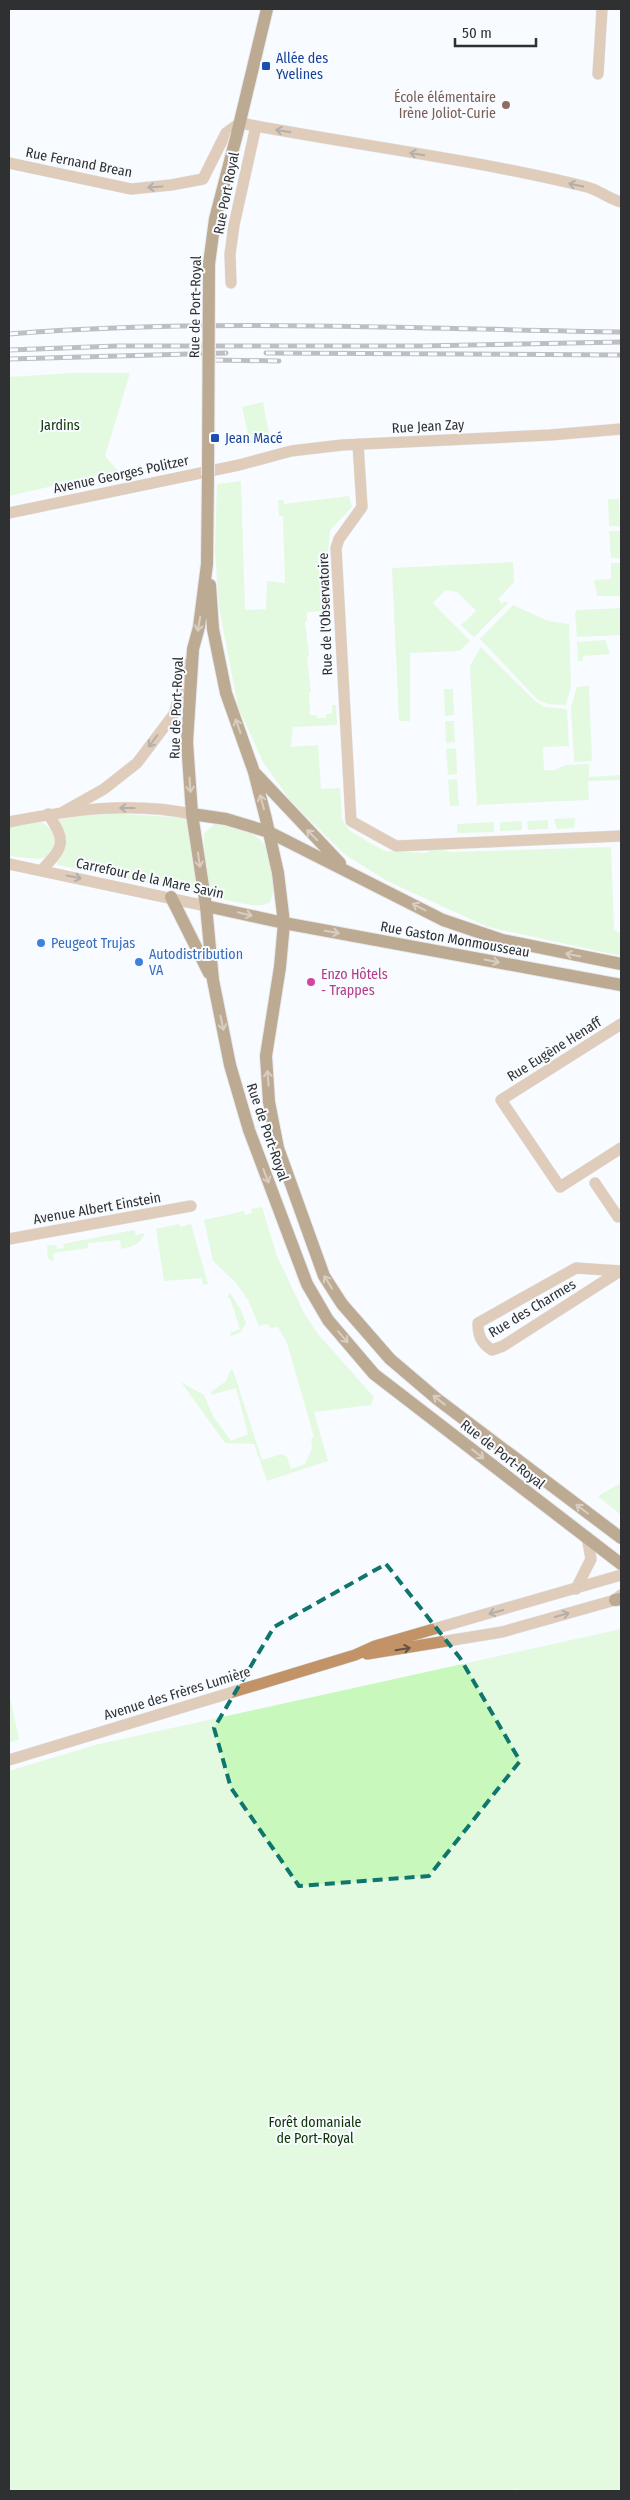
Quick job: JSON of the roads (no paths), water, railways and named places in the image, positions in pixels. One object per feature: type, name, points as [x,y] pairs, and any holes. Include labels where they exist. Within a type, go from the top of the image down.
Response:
[{"type":"main road","name":"Rue de Port-Royal","points":[[267,9],[250,86],[215,219],[209,264],[207,564],[213,629],[226,693],[254,772],[278,873],[284,923],[280,967],[266,1056],[269,1102],[278,1148],[324,1276],[342,1304],[390,1359],[437,1399],[621,1538]]},
{"type":"main road","name":"Rue de Port-Royal","points":[[250,86],[268,40],[275,9]]},
{"type":"main road","name":"Rue de Port-Royal","points":[[207,564],[199,627],[193,650],[187,742],[192,814],[206,906],[212,980],[230,1065],[249,1130],[307,1284],[328,1320],[374,1374],[621,1564]]},
{"type":"main road","points":[[254,772],[346,870]]},
{"type":"main road","points":[[192,814],[226,819],[269,832],[346,870]]},
{"type":"main road","name":"Rue Gaston Monmousseau","points":[[346,870],[443,920],[502,940],[621,964]]},
{"type":"main road","points":[[171,897],[212,980]]},
{"type":"main road","name":"Carrefour de la Mare Savin","points":[[206,906],[284,923]]},
{"type":"main road","name":"Rue Gaston Monmousseau","points":[[284,923],[621,985]]},
{"type":"street","points":[[598,74],[602,9]]},
{"type":"street","points":[[238,128],[256,126],[503,169],[590,188],[606,198],[621,202]]},
{"type":"street","name":"Rue Port Royal","points":[[231,283],[230,254],[234,225],[256,126]]},
{"type":"street","name":"Rue Fernand Brean","points":[[9,163],[131,189],[171,186],[203,179],[226,133],[238,128]]},
{"type":"street","name":"Rue Jean Zay","points":[[239,465],[291,451],[358,444],[550,435],[621,429]]},
{"type":"street","name":"Rue de l'Observatoire","points":[[358,444],[362,507],[339,540],[336,548],[351,821],[396,846],[621,836]]},
{"type":"street","name":"Avenue Georges Politzer","points":[[9,513],[239,465]]},
{"type":"street","points":[[63,812],[104,789],[137,762],[174,714],[193,650]]},
{"type":"street","points":[[9,822],[90,808],[141,808],[192,814]]},
{"type":"street","points":[[42,870],[59,851],[60,832],[48,814]]},
{"type":"street","name":"Carrefour de la Mare Savin","points":[[9,864],[171,897],[206,906]]},
{"type":"street","name":"Rue Eugène Henaff","points":[[621,1024],[501,1100],[560,1187],[621,1148]]},
{"type":"street","points":[[595,1183],[618,1217],[621,1215]]},
{"type":"street","name":"Avenue Albert Einstein","points":[[9,1240],[191,1206]]},
{"type":"street","name":"Rue des Charmes","points":[[576,1268],[621,1271],[503,1346],[492,1350],[484,1345],[478,1334],[478,1323],[576,1268]]},
{"type":"street","points":[[576,1589],[591,1559],[587,1537]]},
{"type":"street","name":"Avenue des Frères Lumière","points":[[9,1760],[355,1655],[375,1646],[621,1575]]},
{"type":"street","name":"Avenue des Frères Lumière","points":[[355,1655],[376,1654],[502,1632],[619,1598]]},
{"type":"railway","points":[[9,334],[85,329],[238,326],[621,332]]},
{"type":"railway","points":[[9,350],[117,346],[420,346],[621,342]]},
{"type":"railway","points":[[9,359],[226,353]]},
{"type":"railway","points":[[266,353],[621,355]]},
{"type":"railway","points":[[214,360],[279,361]]},
{"type":"place","name":"Allée des Yvelines","points":[[266,66]]},
{"type":"place","name":"École élémentaire Irène Joliot-Curie","points":[[506,105]]},
{"type":"place","name":"Jean Macé","points":[[215,438]]},
{"type":"place","name":"Peugeot Trujas","points":[[41,943]]},
{"type":"place","name":"Autodistribution VA","points":[[139,962]]},
{"type":"place","name":"Enzo Hôtels - Trappes","points":[[311,982]]},
{"type":"park label","name":"Jardins","points":[[60,425]]},
{"type":"park label","name":"Forêt domaniale de Port-Royal","points":[[315,2130]]}]
